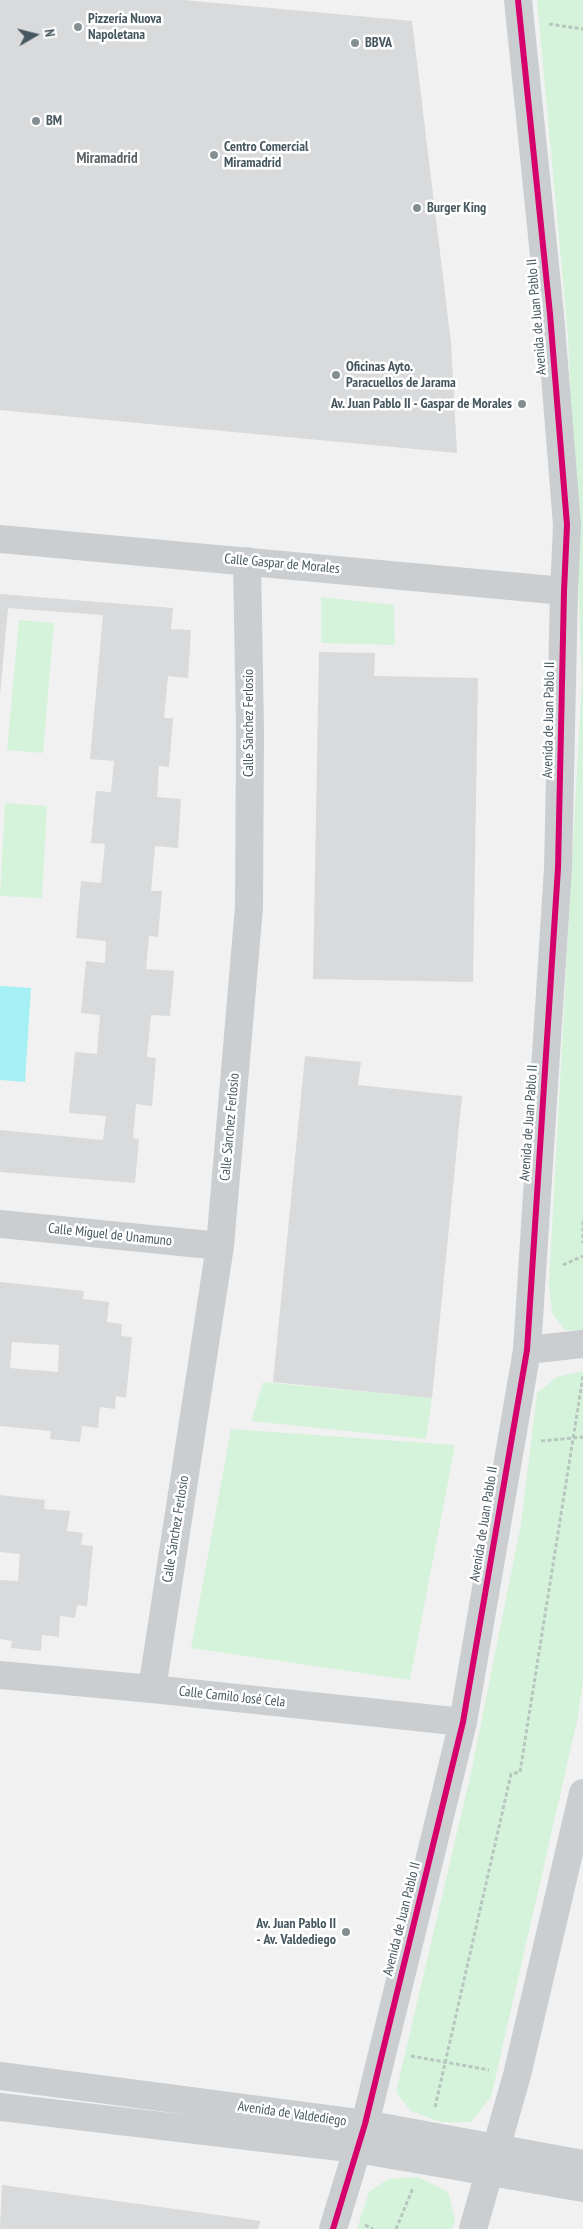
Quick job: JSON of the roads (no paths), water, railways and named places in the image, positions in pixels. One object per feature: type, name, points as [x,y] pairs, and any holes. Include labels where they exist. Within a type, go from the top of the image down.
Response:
[{"type":"street","name":"Avenida de Juan Pablo II","points":[[333,2229],[365,2124],[463,1722],[527,1350],[558,868],[567,525],[550,314],[518,0]]},
{"type":"street","name":"Calle Gaspar de Morales","points":[[0,539],[564,591]]},
{"type":"street","name":"Calle Sánchez Ferlosio","points":[[152,1689],[220,1246],[248,907],[250,732],[247,561]]},
{"type":"street","name":"Calle Miguel de Unamuno","points":[[0,1224],[220,1246]]},
{"type":"street","points":[[527,1350],[583,1344]]},
{"type":"street","name":"Calle Camilo José Cela","points":[[0,1675],[463,1722]]},
{"type":"street","points":[[473,2229],[517,2075],[583,1793]]},
{"type":"street","name":"Avenida de Valdediego","points":[[0,2076],[365,2124],[428,2136],[492,2160],[583,2188]]},
{"type":"street","name":"Avenida de Valdediego","points":[[0,2107],[357,2150],[492,2160],[583,2164]]},
{"type":"water","points":[[0,986],[31,988],[25,1082],[0,1080]]},
{"type":"place","name":"Pizzería Nuova Napoletana","points":[[78,27]]},
{"type":"place","name":"BBVA","points":[[355,43]]},
{"type":"place","name":"BM","points":[[36,121]]},
{"type":"place","name":"Centro Comercial Miramadrid","points":[[214,155]]},
{"type":"place","name":"Burger King","points":[[417,208]]},
{"type":"place","name":"Oficinas Ayto. Paracuellos de Jarama","points":[[336,375]]},
{"type":"place","name":"Av. Juan Pablo II - Gaspar de Morales","points":[[522,404]]},
{"type":"place","name":"Av. Juan Pablo II - Av. Valdediego","points":[[346,1932]]},
{"type":"district","name":"Miramadrid","points":[[107,159]]}]
